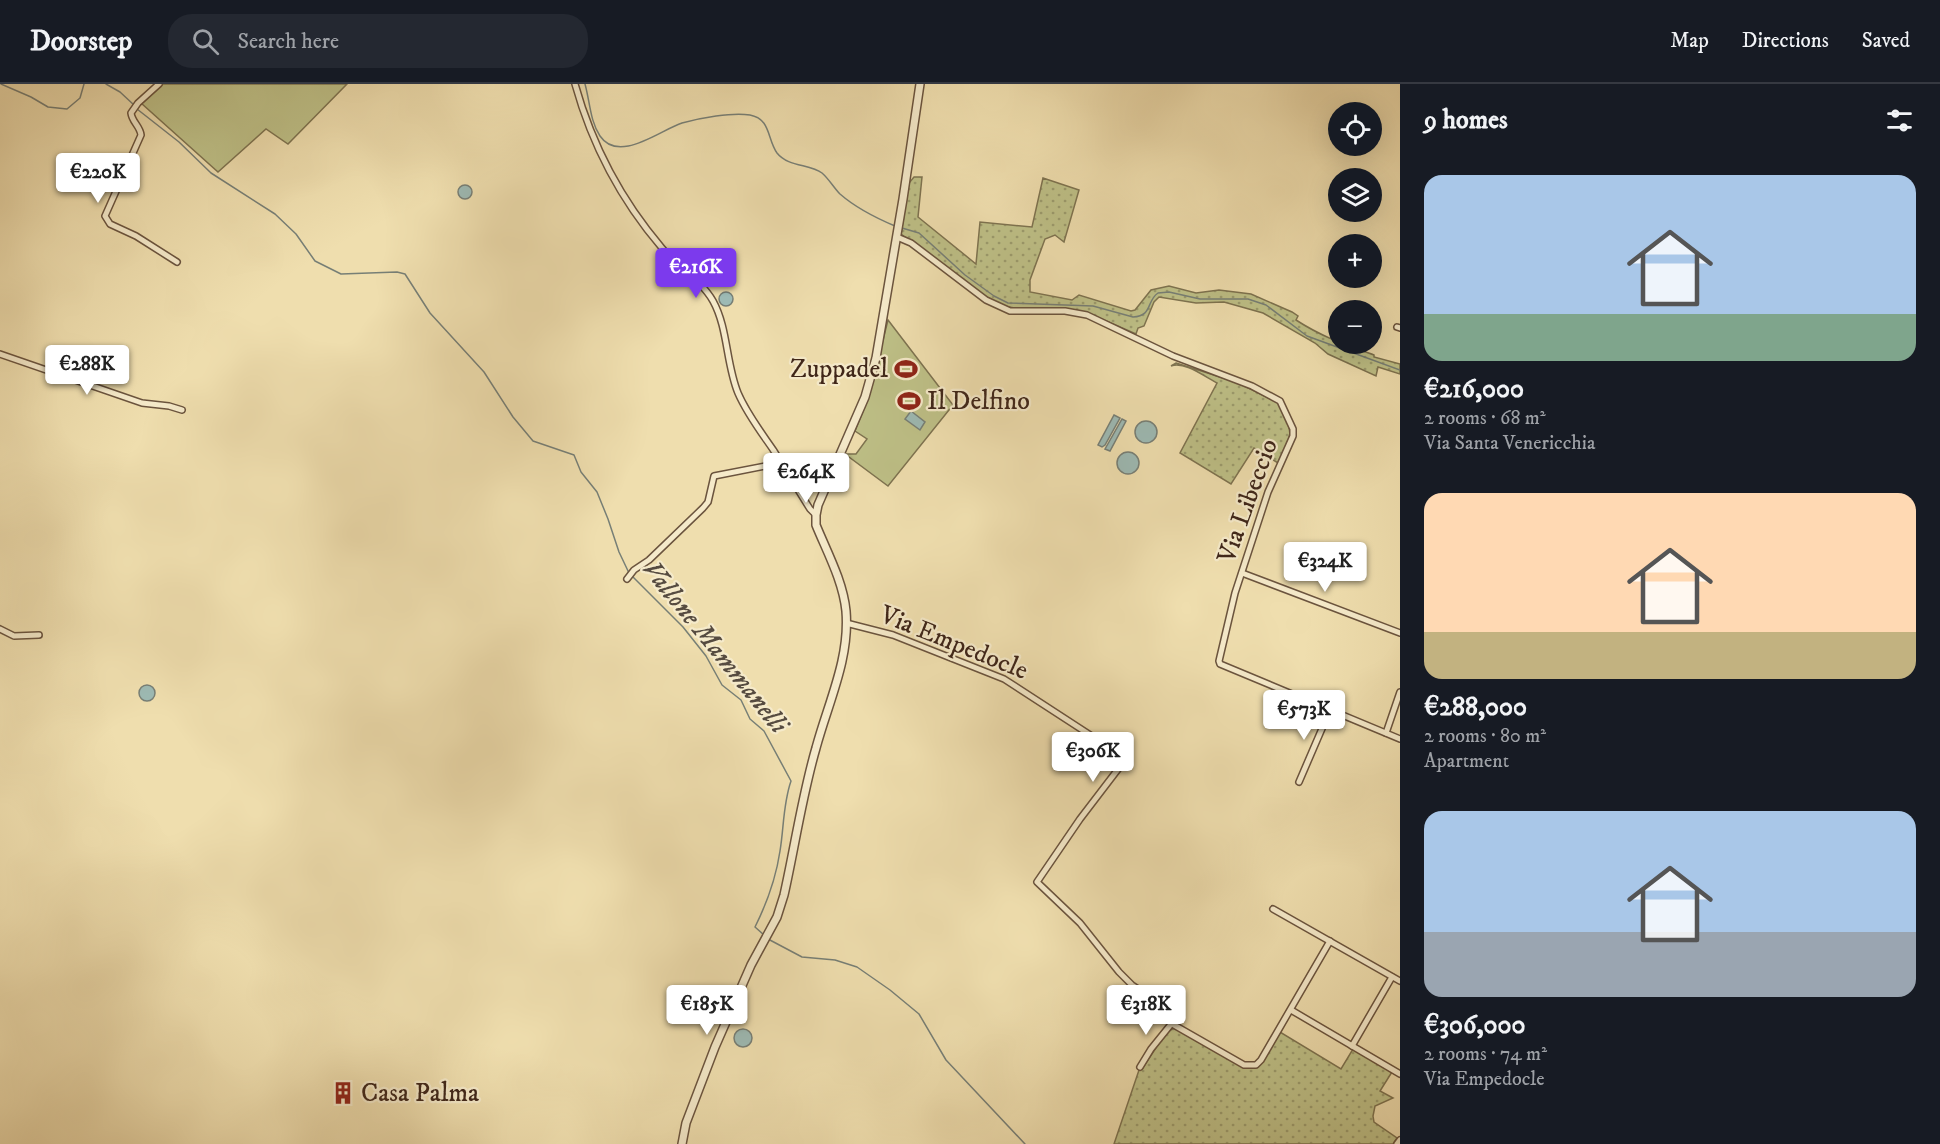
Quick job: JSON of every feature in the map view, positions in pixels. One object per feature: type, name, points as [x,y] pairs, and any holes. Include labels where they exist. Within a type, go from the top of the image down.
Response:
[{"type":"street","points":[[159,84],[133,110],[131,117],[141,130],[141,135],[105,216],[110,224],[136,236],[177,262]]},
{"type":"street","points":[[575,84],[584,116],[598,148],[633,210],[673,260],[713,301],[738,392],[748,413],[816,515]]},
{"type":"street","points":[[682,1144],[686,1123],[716,1047],[764,938],[777,917],[784,895],[816,748],[838,679],[846,623],[844,600],[816,525],[816,515],[818,505],[865,397],[879,343],[920,84]]},
{"type":"street","name":"Via Libeccio","points":[[897,237],[911,243],[986,300],[1000,307],[1021,312],[1065,311],[1087,315],[1173,356],[1252,386],[1280,401],[1293,429],[1293,436],[1268,492],[1242,573],[1218,658],[1220,664],[1400,739]]},
{"type":"street","points":[[0,354],[142,403],[182,410]]},
{"type":"street","points":[[627,579],[703,508],[708,502],[714,476],[781,463]]},
{"type":"street","points":[[1242,573],[1400,633]]},
{"type":"street","name":"Via Empedocle","points":[[846,623],[893,634],[1004,679],[1121,755],[1122,764],[1080,819],[1038,882],[1080,923],[1132,986],[1146,995],[1180,1030],[1237,1061],[1251,1066],[1261,1060],[1330,940]]},
{"type":"street","points":[[0,629],[14,636],[39,635]]},
{"type":"street","points":[[1386,733],[1400,692]]},
{"type":"street","points":[[1299,782],[1330,710]]},
{"type":"street","points":[[1273,909],[1400,981]]},
{"type":"street","points":[[1352,1046],[1392,977]]},
{"type":"street","points":[[1291,1010],[1400,1074]]},
{"type":"street","points":[[1140,1067],[1172,1023]]},
{"type":"street","points":[[1397,1144],[1400,1140]]},
{"type":"green space","points":[[161,84],[347,84],[288,144],[266,129],[218,172],[141,103]]},
{"type":"green space","points":[[914,177],[922,177],[918,217],[976,264],[980,222],[1032,227],[1043,178],[1079,190],[1064,242],[1055,235],[1045,239],[1030,280],[1030,292],[1072,300],[1079,295],[1131,311],[1135,310],[1151,290],[1169,286],[1196,293],[1219,290],[1251,294],[1292,312],[1298,316],[1296,320],[1328,337],[1328,354],[1315,343],[1263,313],[1224,302],[1196,303],[1159,297],[1154,302],[1144,326],[1138,328],[1136,334],[1088,313],[1027,310],[1003,306],[986,297],[901,234],[909,183]]},
{"type":"green space","name":"Il Delfino","points":[[888,320],[953,405],[888,486],[845,454],[856,454],[867,439],[855,431],[869,396]]},
{"type":"green space","points":[[1328,354],[1371,354],[1374,357],[1400,364],[1400,374],[1378,367],[1376,376]]},
{"type":"green space","points":[[1176,363],[1236,382],[1279,403],[1290,433],[1278,463],[1254,448],[1231,484],[1180,453],[1217,383],[1189,368],[1171,366]]},
{"type":"green space","points":[[1174,1028],[1249,1068],[1258,1066],[1280,1032],[1341,1069],[1353,1049],[1392,1072],[1380,1091],[1393,1098],[1375,1106],[1373,1116],[1374,1122],[1397,1138],[1393,1144],[1114,1144],[1139,1070],[1142,1069],[1165,1034]]},
{"type":"water","points":[[462,185],[468,185],[472,192],[468,199],[462,199],[458,195],[458,189]]},
{"type":"water","points":[[723,292],[729,292],[733,299],[729,306],[723,306],[719,302],[719,296]]},
{"type":"water","points":[[911,411],[925,422],[920,430],[905,419]]},
{"type":"water","points":[[1114,415],[1120,418],[1102,447],[1098,445]]},
{"type":"water","points":[[1122,419],[1126,421],[1110,451],[1105,449]]},
{"type":"water","points":[[1146,421],[1154,424],[1157,432],[1154,440],[1146,443],[1138,440],[1135,432],[1138,424]]},
{"type":"water","points":[[1128,452],[1136,455],[1139,463],[1136,471],[1128,474],[1120,471],[1117,463],[1120,455]]},
{"type":"water","points":[[147,685],[155,693],[147,701],[139,693]]},
{"type":"water","points":[[743,1029],[749,1032],[752,1038],[749,1044],[743,1047],[737,1044],[734,1038],[737,1032]]},
{"type":"waterway","name":"Vallone Mammanelli","points":[[1,84],[48,107],[67,109],[80,98],[84,84]]},
{"type":"waterway","name":"Vallone Mammanelli","points":[[106,84],[120,92],[134,105]]},
{"type":"waterway","points":[[585,84],[594,124],[600,136],[608,144],[618,147],[640,143],[682,123],[707,117],[750,115],[757,117],[765,125],[774,148],[782,158],[822,173],[846,199],[895,226]]},
{"type":"waterway","name":"Vallone Mammanelli","points":[[137,109],[179,142],[211,173],[275,214],[296,234],[315,261],[341,274],[397,272],[405,274],[430,313],[484,372],[513,417],[533,441],[574,455],[581,472],[597,492],[629,573]]},
{"type":"waterway","points":[[902,228],[919,233],[965,275],[1008,303],[1093,306],[1133,317],[1144,314],[1158,293],[1169,292],[1200,299],[1248,299],[1266,305],[1307,336],[1400,370]]},
{"type":"waterway","name":"Vallone Mammanelli","points":[[632,576],[683,627],[706,656],[722,685],[741,700],[750,719],[764,731],[791,781],[786,798],[776,871],[755,927],[765,936]]},
{"type":"waterway","points":[[768,939],[802,957],[835,960],[857,967],[890,990],[919,1014],[946,1060],[1025,1144]]},
{"type":"place","name":"Zuppadel","points":[[906,369]]},
{"type":"place","name":"Il Delfino","points":[[909,401]]},
{"type":"place","name":"Casa Palma","points":[[343,1093]]}]
